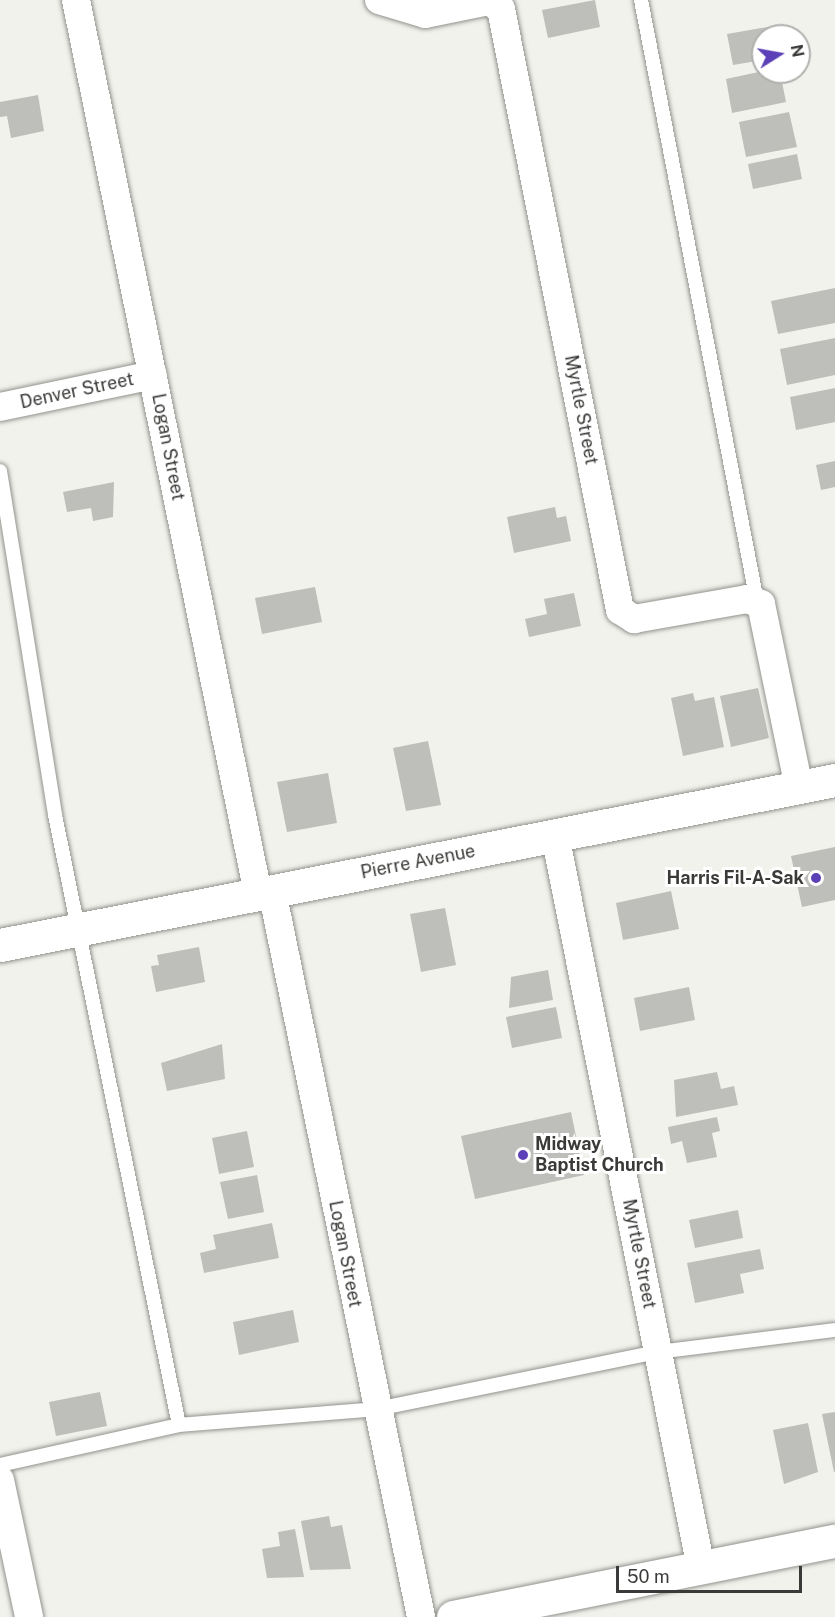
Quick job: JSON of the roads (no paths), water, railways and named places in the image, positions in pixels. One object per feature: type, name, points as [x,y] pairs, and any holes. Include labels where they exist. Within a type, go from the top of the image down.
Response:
[{"type":"main road","name":"Pierre Avenue","points":[[0,945],[835,780]]},
{"type":"main road","points":[[453,1617],[835,1541]]},
{"type":"street","name":"Logan Street","points":[[76,0],[153,375],[421,1617]]},
{"type":"street","name":"Myrtle Street","points":[[379,0],[425,14],[489,1],[504,15],[622,614],[634,620],[757,601]]},
{"type":"street","name":"Denver Street","points":[[0,407],[153,375]]},
{"type":"street","points":[[757,601],[765,608],[799,787]]},
{"type":"street","name":"Myrtle Street","points":[[555,836],[701,1568]]},
{"type":"street","points":[[0,1480],[29,1617]]},
{"type":"lane","points":[[641,0],[757,601]]},
{"type":"lane","points":[[0,471],[78,930],[179,1425]]},
{"type":"lane","points":[[0,1465],[179,1425],[376,1409],[658,1352],[835,1329]]},
{"type":"place","name":"Harris Fil-A-Sak","points":[[816,878]]},
{"type":"place","name":"Midway Baptist Church","points":[[523,1155]]}]
